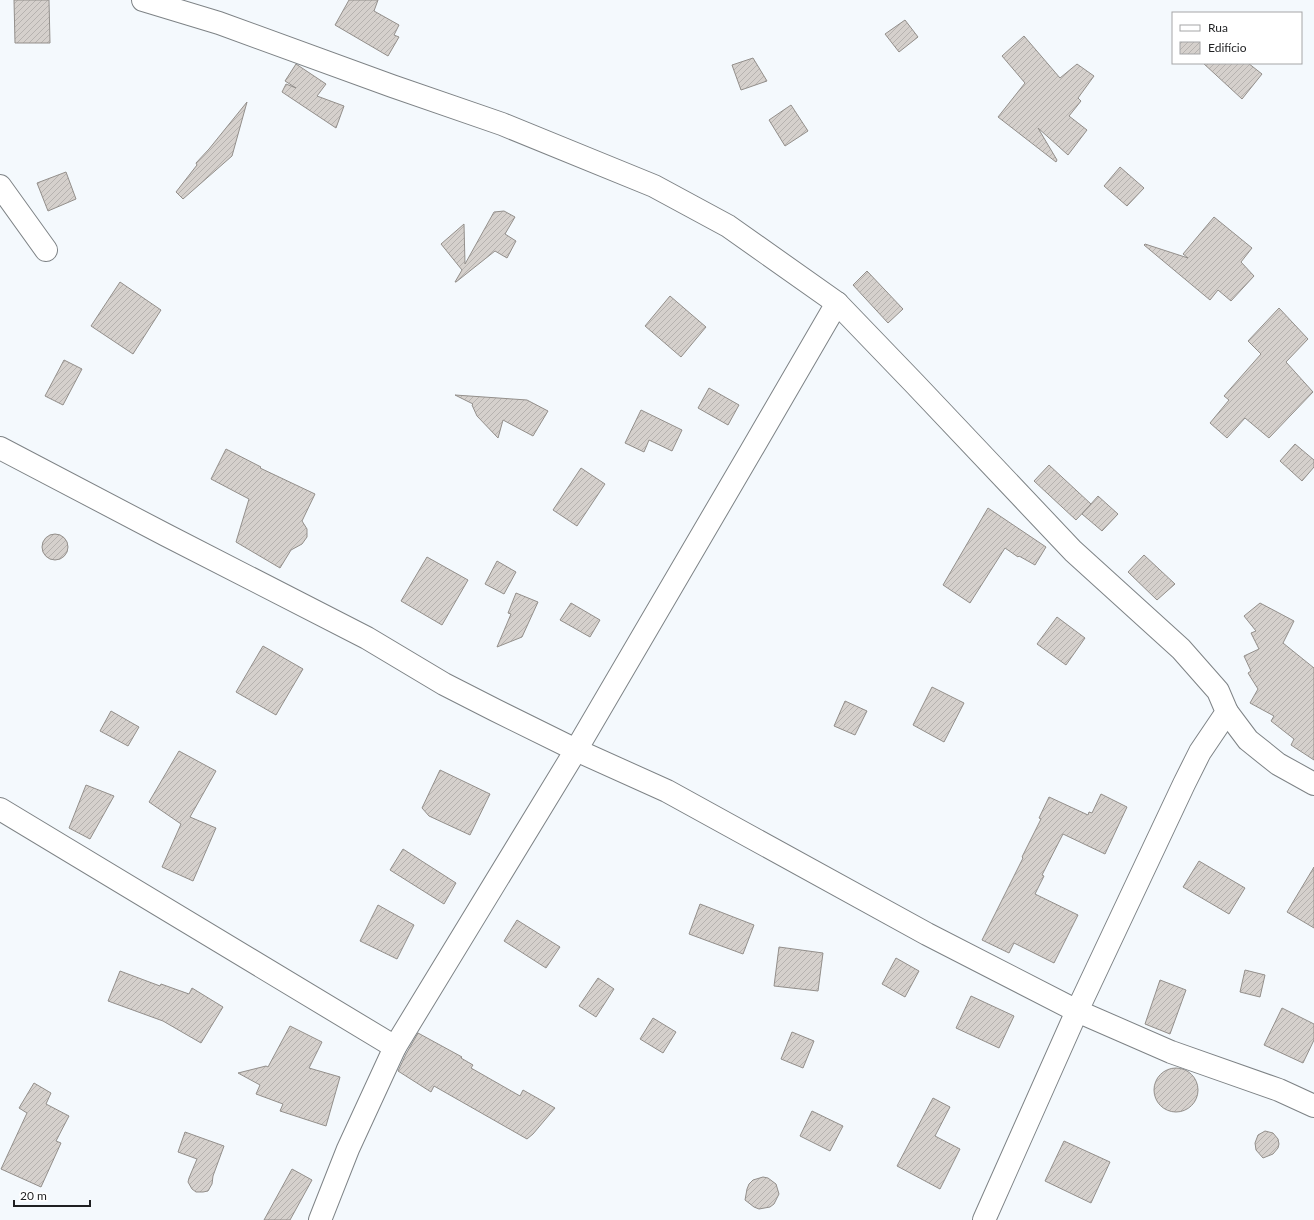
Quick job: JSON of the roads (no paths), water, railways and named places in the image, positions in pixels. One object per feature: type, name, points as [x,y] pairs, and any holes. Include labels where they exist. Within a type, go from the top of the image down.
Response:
[{"type":"street","points":[[143,0],[219,23],[502,124],[654,186],[728,226],[837,303],[921,389],[1073,551],[1181,649],[1218,691],[1227,712],[1248,740],[1278,764],[1314,784]]},
{"type":"street","points":[[0,186],[46,250]]},
{"type":"street","points":[[320,1220],[348,1149],[395,1047],[576,750],[748,458],[837,303]]},
{"type":"street","points":[[0,448],[367,638],[444,684],[576,750],[666,791],[927,934],[1077,1011],[1170,1052],[1279,1090],[1314,1106]]},
{"type":"street","points":[[984,1220],[1077,1011],[1193,765],[1227,712]]},
{"type":"street","points":[[0,809],[395,1047]]}]
